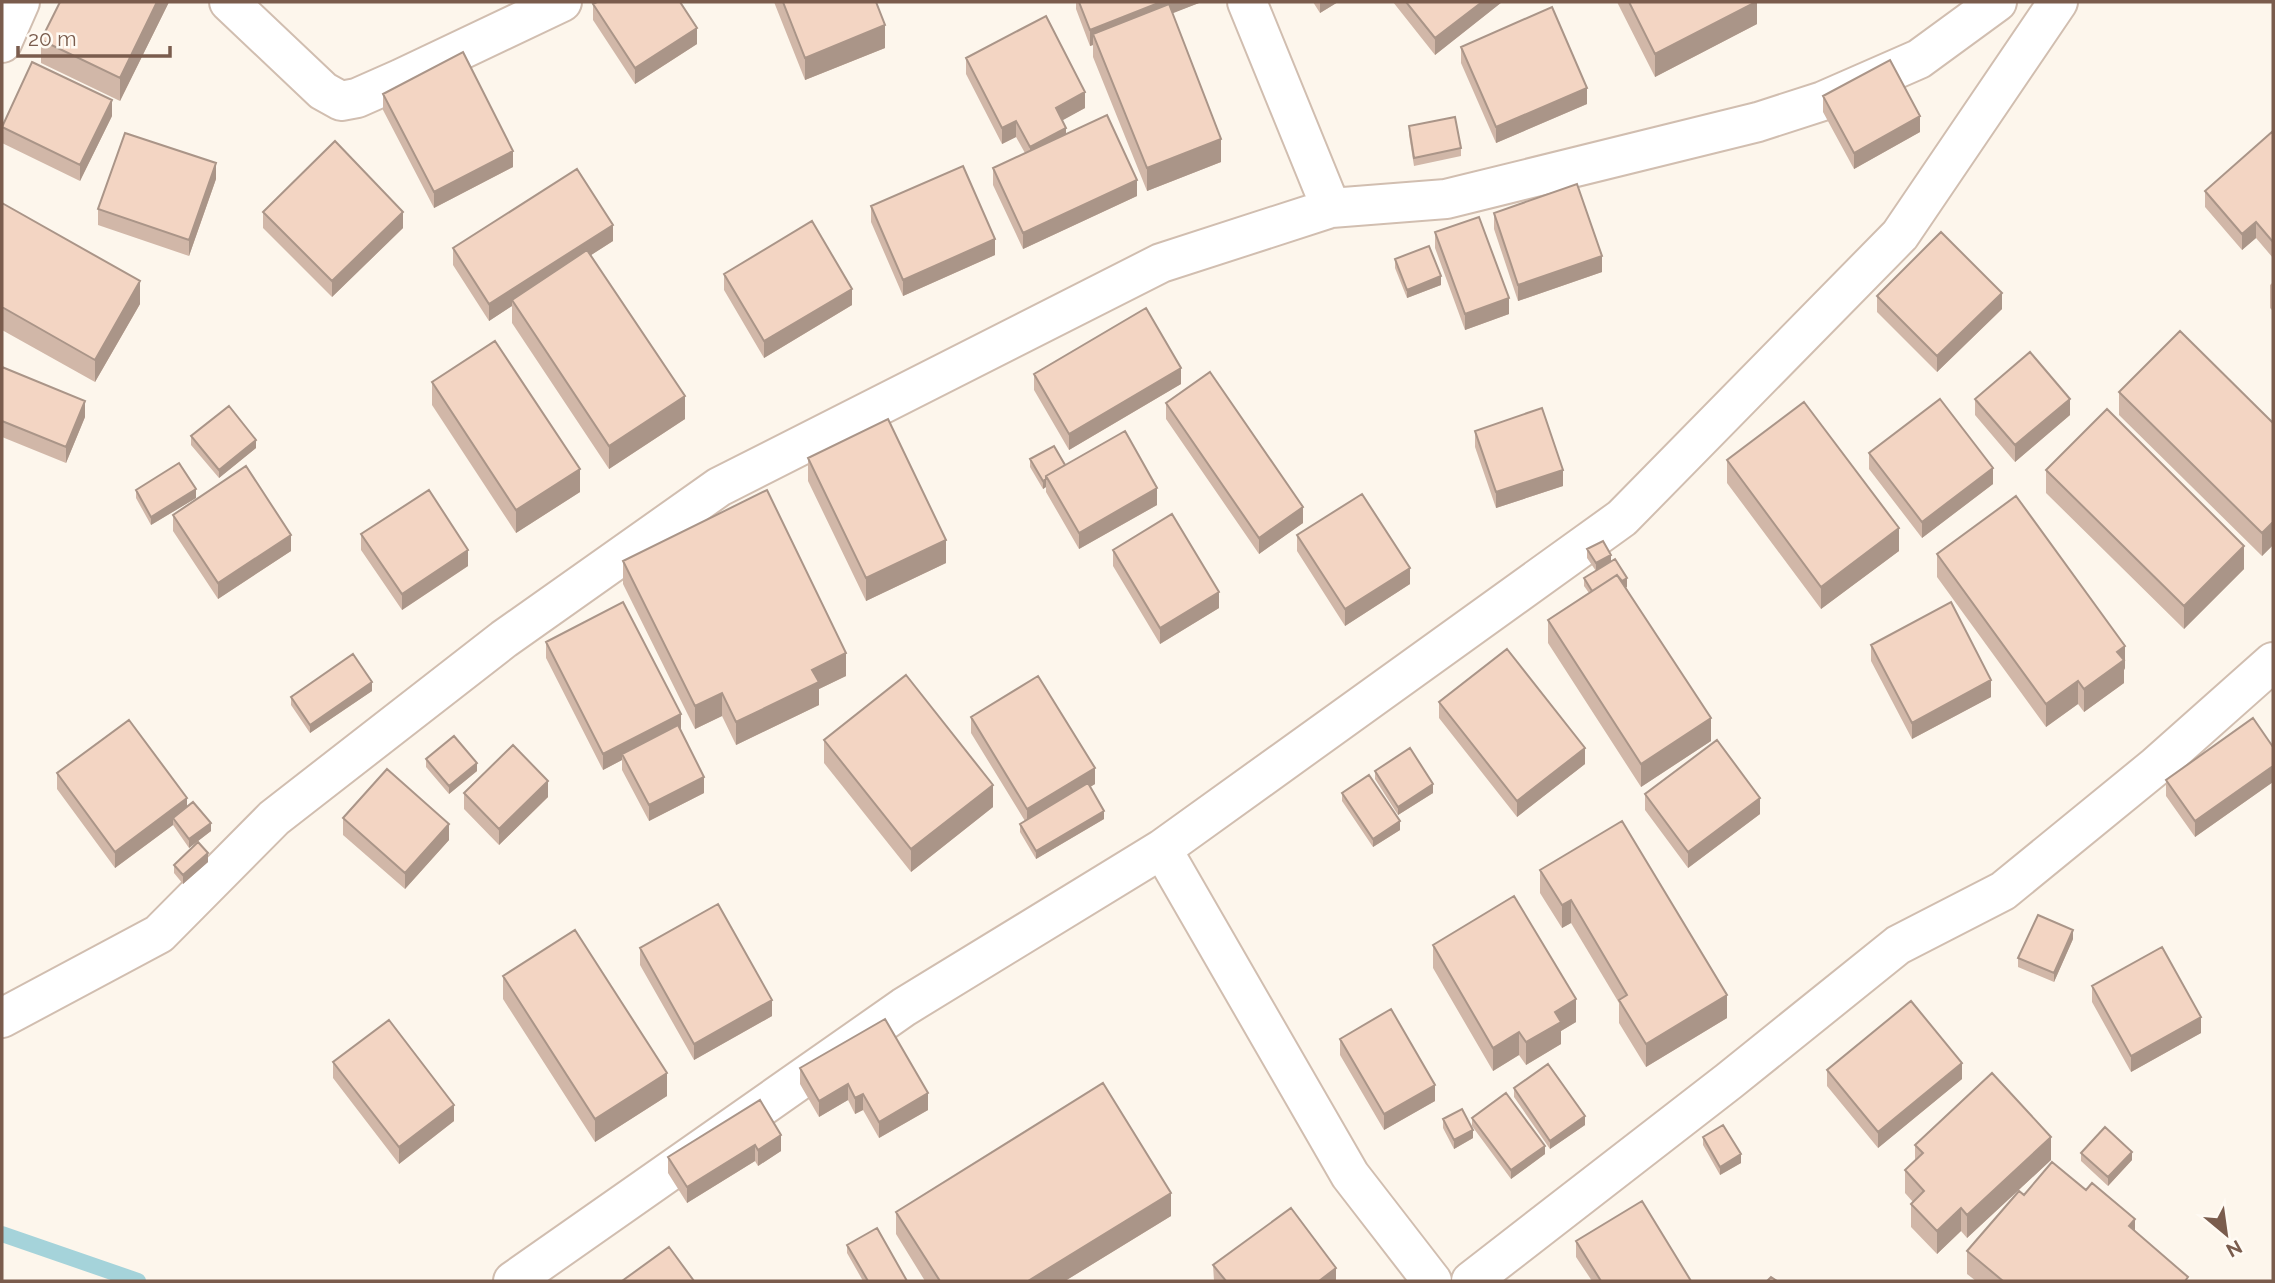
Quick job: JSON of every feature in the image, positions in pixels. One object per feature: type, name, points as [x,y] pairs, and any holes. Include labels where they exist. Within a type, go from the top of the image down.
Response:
[{"type":"street","points":[[2,43],[20,2]]},
{"type":"street","points":[[229,2],[323,91],[341,101],[357,98],[400,79],[562,2]]},
{"type":"street","points":[[1247,2],[1331,208]]},
{"type":"street","points":[[2,1018],[159,934],[274,818],[504,639],[719,487],[1161,263],[1331,208],[1446,199],[1758,122],[1823,102],[1919,59],[1997,2]]},
{"type":"street","points":[[513,1281],[904,1007],[1162,849],[1622,518],[1900,234],[2058,2]]},
{"type":"street","points":[[1471,1281],[1898,945],[2003,891],[2156,766],[2273,662]]},
{"type":"street","points":[[1162,849],[1350,1175],[1432,1281]]},
{"type":"building","points":[[60,2],[157,2],[120,78],[41,40]]},
{"type":"building","points":[[680,2],[697,28],[635,68],[593,4]]},
{"type":"building","points":[[783,2],[876,2],[885,25],[805,58]]},
{"type":"building","points":[[1079,2],[1161,2],[1090,30]]},
{"type":"building","points":[[1406,2],[1482,2],[1435,38]]},
{"type":"building","points":[[1629,2],[1756,2],[1655,54]]},
{"type":"building","points":[[1169,4],[1221,139],[1147,168],[1093,34]]},
{"type":"building","points":[[1552,7],[1587,88],[1496,127],[1461,47]]},
{"type":"building","points":[[1046,16],[1085,92],[1056,108],[1066,128],[1030,147],[1016,121],[1002,128],[966,58]]},
{"type":"building","points":[[463,52],[513,151],[434,192],[383,94]]},
{"type":"building","points":[[1890,60],[1920,116],[1854,153],[1823,96]]},
{"type":"building","points":[[32,62],[112,100],[80,165],[2,127]]},
{"type":"building","points":[[1107,115],[1137,180],[1023,233],[993,168]]},
{"type":"building","points":[[1455,117],[1461,148],[1414,158],[1409,126]]},
{"type":"building","points":[[2273,131],[2273,242],[2256,222],[2242,234],[2205,191]]},
{"type":"building","points":[[125,133],[216,163],[189,240],[98,209]]},
{"type":"building","points":[[335,141],[403,212],[332,281],[263,212]]},
{"type":"building","points":[[963,166],[995,239],[903,280],[871,206]]},
{"type":"building","points":[[577,169],[613,225],[489,304],[453,248]]},
{"type":"building","points":[[1577,184],[1602,256],[1518,285],[1494,213]]},
{"type":"building","points":[[2,203],[140,281],[95,360],[2,307]]},
{"type":"building","points":[[1479,217],[1509,298],[1465,314],[1435,232]]},
{"type":"building","points":[[812,221],[852,289],[764,341],[724,274]]},
{"type":"building","points":[[1941,232],[2002,293],[1937,356],[1877,296]]},
{"type":"building","points":[[1429,246],[1441,276],[1407,290],[1395,259]]},
{"type":"building","points":[[587,250],[685,396],[609,446],[512,300]]},
{"type":"building","points":[[1146,308],[1181,368],[1069,434],[1034,374]]},
{"type":"building","points":[[2180,331],[2273,423],[2273,522],[2262,533],[2119,392]]},
{"type":"building","points":[[495,341],[580,469],[516,510],[432,382]]},
{"type":"building","points":[[2030,352],[2070,399],[2015,445],[1975,399]]},
{"type":"building","points":[[2,367],[85,401],[66,447],[2,421]]},
{"type":"building","points":[[1210,372],[1303,507],[1259,538],[1166,403]]},
{"type":"building","points":[[1940,399],[1993,468],[1922,522],[1869,453]]},
{"type":"building","points":[[1804,402],[1899,528],[1821,587],[1727,460]]},
{"type":"building","points":[[229,406],[256,440],[219,470],[191,436]]},
{"type":"building","points":[[1542,408],[1563,470],[1496,492],[1475,431]]},
{"type":"building","points":[[2107,409],[2244,546],[2184,606],[2046,470]]},
{"type":"building","points":[[888,419],[946,540],[866,578],[808,458]]},
{"type":"building","points":[[1125,431],[1157,488],[1079,533],[1046,476]]},
{"type":"building","points":[[1054,446],[1065,465],[1046,476],[1043,481],[1030,459]]},
{"type":"building","points":[[179,463],[196,489],[151,517],[136,490]]},
{"type":"building","points":[[246,466],[291,535],[218,583],[173,515]]},
{"type":"building","points":[[429,490],[468,550],[402,594],[361,534]]},
{"type":"building","points":[[767,490],[846,653],[812,670],[819,682],[736,722],[722,693],[695,706],[623,561]]},
{"type":"building","points":[[1362,494],[1410,568],[1345,609],[1297,535]]},
{"type":"building","points":[[2016,496],[2125,646],[2117,652],[2124,660],[2084,689],[2078,681],[2046,704],[1937,554]]},
{"type":"building","points":[[1172,514],[1219,592],[1160,628],[1113,550]]},
{"type":"building","points":[[1603,541],[1611,555],[1596,563],[1587,549]]},
{"type":"building","points":[[1615,559],[1627,578],[1622,581],[1617,575],[1592,591],[1584,578]]},
{"type":"building","points":[[1617,575],[1711,718],[1641,764],[1548,620]]},
{"type":"building","points":[[623,602],[681,714],[603,754],[546,642]]},
{"type":"building","points":[[1951,602],[1991,680],[1912,723],[1871,645]]},
{"type":"building","points":[[1507,649],[1585,748],[1517,801],[1439,702]]},
{"type":"building","points":[[353,654],[372,682],[310,725],[291,697]]},
{"type":"building","points":[[906,675],[993,785],[911,849],[824,740]]},
{"type":"building","points":[[1038,676],[1095,768],[1027,809],[971,717]]},
{"type":"building","points":[[2253,718],[2273,747],[2273,766],[2195,821],[2166,780]]},
{"type":"building","points":[[129,720],[187,798],[115,852],[57,773]]},
{"type":"building","points":[[678,725],[704,777],[649,805],[622,754]]},
{"type":"building","points":[[454,736],[477,763],[449,786],[426,759]]},
{"type":"building","points":[[1717,740],[1760,798],[1688,852],[1645,794]]},
{"type":"building","points":[[513,745],[548,781],[499,829],[464,793]]},
{"type":"building","points":[[1410,748],[1433,784],[1398,807],[1375,771]]},
{"type":"building","points":[[387,769],[449,824],[405,873],[343,818]]},
{"type":"building","points":[[1369,775],[1400,821],[1373,839],[1342,793]]},
{"type":"building","points":[[1088,783],[1104,811],[1036,851],[1020,824]]},
{"type":"building","points":[[193,802],[211,823],[189,839],[173,818]]},
{"type":"building","points":[[1622,821],[1727,995],[1646,1044],[1619,1000],[1627,995],[1571,900],[1562,905],[1540,870]]},
{"type":"building","points":[[198,842],[208,853],[183,875],[174,865]]},
{"type":"building","points":[[1514,896],[1576,999],[1555,1012],[1561,1022],[1526,1042],[1519,1032],[1493,1048],[1433,945]]},
{"type":"building","points":[[718,904],[772,1000],[694,1044],[640,948]]},
{"type":"building","points":[[2038,915],[2073,930],[2054,973],[2018,958]]},
{"type":"building","points":[[575,930],[667,1073],[595,1119],[503,976]]},
{"type":"building","points":[[2162,947],[2201,1017],[2131,1056],[2092,986]]},
{"type":"building","points":[[1911,1001],[1962,1063],[1878,1132],[1827,1070]]},
{"type":"building","points":[[1391,1009],[1435,1085],[1384,1114],[1340,1039]]},
{"type":"building","points":[[885,1019],[928,1093],[879,1122],[863,1094],[855,1098],[848,1084],[819,1101],[800,1068]]},
{"type":"building","points":[[389,1020],[454,1105],[399,1147],[333,1062]]},
{"type":"building","points":[[1548,1064],[1585,1116],[1550,1141],[1514,1088]]},
{"type":"building","points":[[1992,1073],[2051,1137],[1967,1215],[1961,1208],[1937,1231],[1911,1204],[1924,1191],[1905,1170],[1923,1153],[1915,1145]]},
{"type":"building","points":[[1103,1083],[1171,1193],[1028,1281],[940,1281],[896,1212]]},
{"type":"building","points":[[1506,1093],[1545,1146],[1511,1170],[1472,1118]]},
{"type":"building","points":[[760,1100],[781,1135],[758,1150],[755,1145],[687,1187],[668,1157]]},
{"type":"building","points":[[1462,1109],[1473,1130],[1454,1140],[1443,1119]]},
{"type":"building","points":[[1723,1125],[1741,1154],[1720,1167],[1703,1137]]},
{"type":"building","points":[[2105,1127],[2132,1152],[2108,1177],[2081,1153]]},
{"type":"building","points":[[2052,1162],[2086,1190],[2092,1183],[2135,1219],[2129,1226],[2188,1277],[2185,1281],[2003,1281],[1967,1251],[2019,1191],[2024,1195]]},
{"type":"building","points":[[1642,1201],[1691,1281],[1601,1281],[1576,1241]]},
{"type":"building","points":[[1291,1208],[1336,1268],[1319,1281],[1226,1281],[1213,1265]]},
{"type":"building","points":[[877,1228],[907,1281],[868,1281],[847,1245]]},
{"type":"building","points":[[669,1247],[694,1281],[622,1281]]},
{"type":"waterway","points":[[2,1234],[138,1281]]}]
